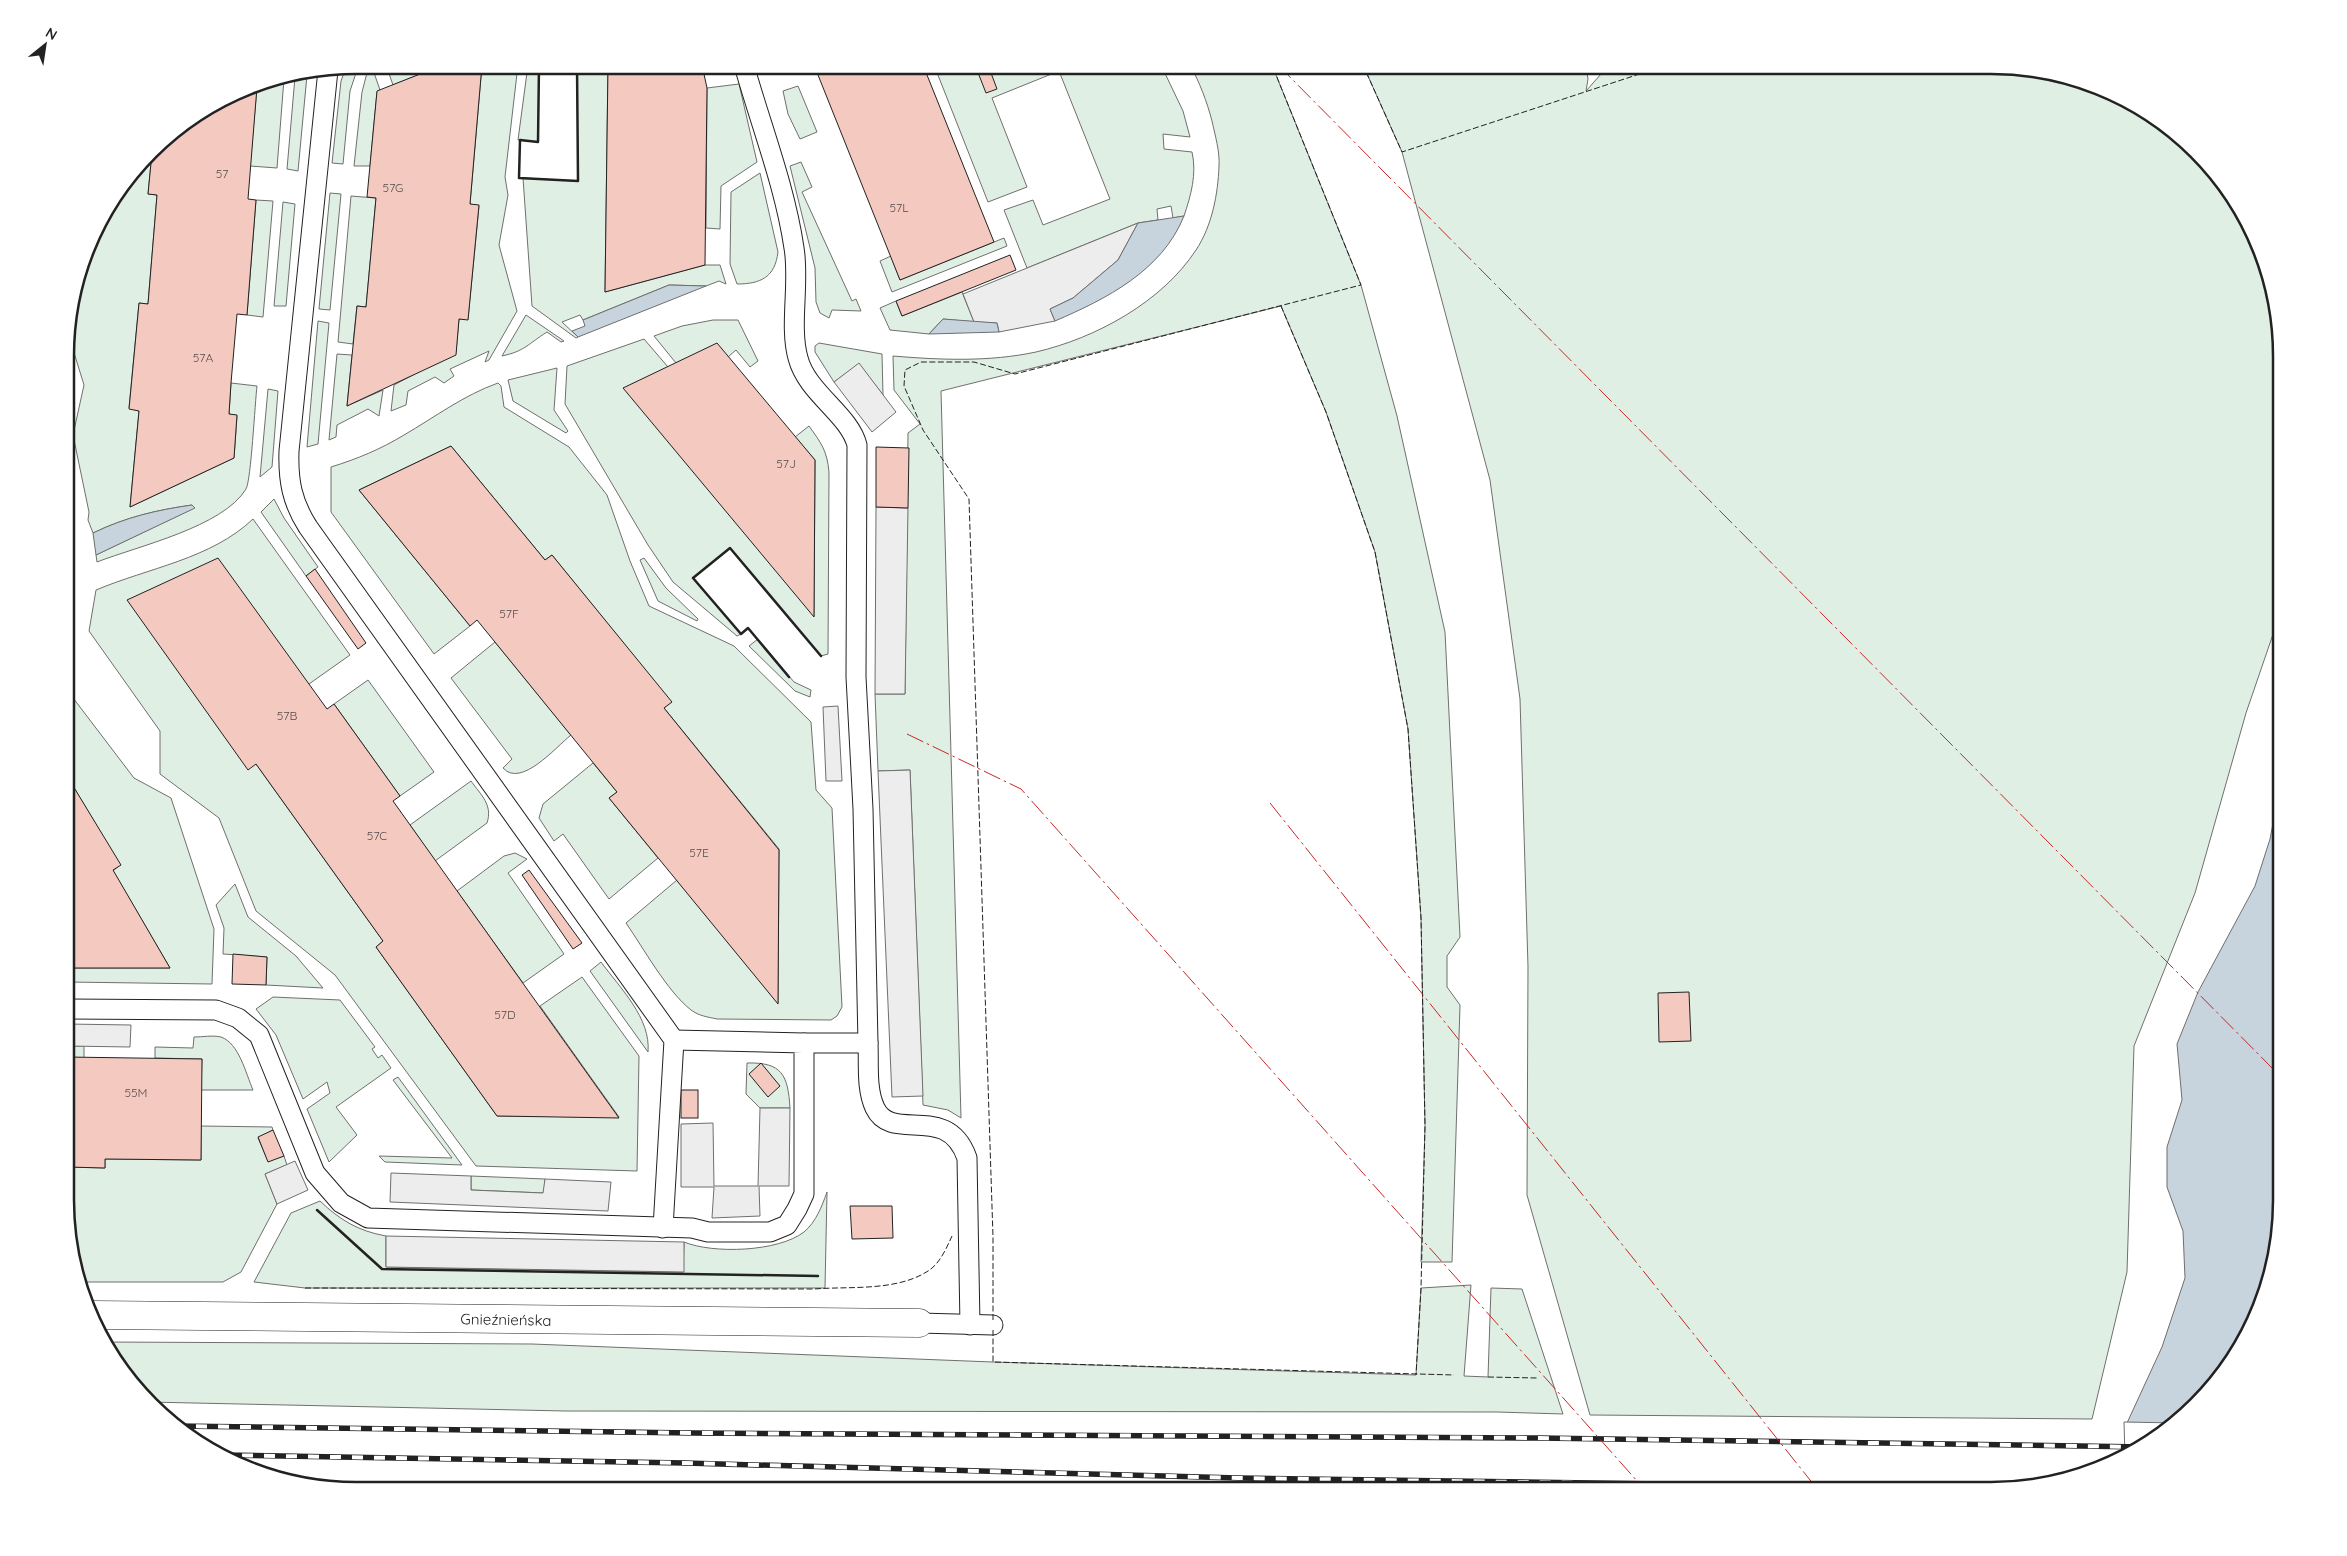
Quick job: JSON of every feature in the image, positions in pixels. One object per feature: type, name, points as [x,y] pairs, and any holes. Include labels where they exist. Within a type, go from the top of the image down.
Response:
[{"type":"street","name":"Gnieźnieńska","points":[[98,1315],[919,1323]]},
{"type":"lane","points":[[747,74],[773,160],[794,248],[797,271],[797,356],[802,372],[851,432],[857,445],[856,677],[863,810],[870,1094],[880,1116],[890,1122],[941,1128],[962,1144],[967,1158],[970,1325]]},
{"type":"lane","points":[[327,75],[289,451],[288,472],[291,492],[297,510],[674,1040],[663,1228]]},
{"type":"lane","points":[[74,1008],[216,1010],[238,1018],[259,1035],[315,1173],[341,1203],[368,1218],[692,1228],[708,1232],[770,1232],[787,1225],[804,1194],[804,1043]]},
{"type":"lane","points":[[674,1040],[868,1043]]},
{"type":"lane","points":[[919,1323],[994,1325]]},
{"type":"green space","points":[[344,74],[356,74],[350,91],[343,164],[332,163],[341,81]]},
{"type":"green space","points":[[367,74],[374,74],[380,90],[377,92],[370,166],[354,166],[362,92]]},
{"type":"green space","points":[[389,74],[420,74],[393,85]]},
{"type":"green space","points":[[481,74],[517,74],[505,177],[508,195],[499,245],[517,311],[489,360],[485,362],[489,351],[450,369],[454,376],[444,383],[435,377],[408,391],[406,405],[391,411],[394,385],[456,352],[459,319],[468,319],[479,206],[470,204]]},
{"type":"green space","points":[[527,74],[539,74],[538,142],[518,140]]},
{"type":"green space","points":[[577,74],[608,74],[605,292],[705,265],[720,265],[726,284],[719,281],[706,286],[669,285],[583,320],[580,315],[562,322],[578,337],[576,338],[532,306],[523,178],[578,181]]},
{"type":"green space","points":[[938,74],[1052,74],[992,98],[1027,187],[988,202]]},
{"type":"green space","points":[[1060,74],[1165,74],[1183,111],[1190,137],[1163,134],[1164,149],[1192,152],[1194,176],[1184,216],[1173,218],[1171,206],[1157,209],[1158,220],[1138,223],[1027,268],[1004,210],[1033,200],[1043,225],[1110,199]]},
{"type":"green space","points":[[1194,74],[1276,74],[1361,285],[1397,416],[1445,632],[1460,937],[1447,956],[1447,987],[1460,1005],[1452,1262],[1421,1262],[1425,1126],[1421,918],[1408,729],[1375,552],[1326,412],[1281,306],[941,391],[961,1118],[948,1110],[923,1105],[910,770],[878,771],[875,694],[905,694],[908,433],[920,424],[894,390],[893,356],[983,359],[1036,352],[1059,346],[1104,327],[1126,315],[1165,286],[1182,269],[1202,241],[1213,210],[1217,188],[1219,161],[1216,138]]},
{"type":"green space","points":[[1367,74],[1587,74],[1586,91],[1601,74],[2010,74],[2064,83],[2099,95],[2132,111],[2163,132],[2191,156],[2215,184],[2236,215],[2252,248],[2264,283],[2273,337],[2273,634],[2246,713],[2195,893],[2134,1046],[2127,1272],[2092,1419],[1590,1415],[1527,1195],[1528,967],[1520,699],[1490,480],[1402,152]]},
{"type":"green space","points":[[307,78],[298,171],[287,169],[295,80]]},
{"type":"green space","points":[[284,83],[277,168],[250,166],[257,92]]},
{"type":"green space","points":[[739,84],[757,162],[721,186],[720,229],[706,228],[707,88]]},
{"type":"green space","points":[[798,86],[817,132],[800,139],[788,114],[783,91]]},
{"type":"green space","points":[[151,162],[148,194],[157,195],[148,304],[139,303],[129,408],[139,411],[130,507],[234,458],[237,416],[229,414],[231,383],[257,386],[250,472],[246,489],[235,502],[200,525],[97,562],[96,555],[194,508],[192,505],[154,512],[130,518],[93,533],[88,520],[89,512],[74,440],[74,430],[84,385],[74,353],[76,319],[83,283],[95,248],[111,215],[132,184]]},
{"type":"green space","points":[[801,162],[812,187],[802,192],[852,301],[856,299],[861,311],[832,310],[829,318],[820,313],[816,302],[815,268],[790,166]]},
{"type":"green space","points":[[760,173],[778,252],[774,268],[765,277],[753,283],[737,284],[730,264],[731,192]]},
{"type":"green space","points":[[330,193],[341,194],[330,310],[319,309]]},
{"type":"green space","points":[[351,196],[376,198],[366,307],[357,306],[353,344],[338,342]]},
{"type":"green space","points":[[256,200],[273,201],[263,317],[247,315]]},
{"type":"green space","points":[[283,202],[295,204],[286,306],[274,306]]},
{"type":"green space","points":[[1004,238],[1007,246],[892,292],[880,261],[891,256],[900,280]]},
{"type":"green space","points":[[962,292],[974,322],[943,319],[929,334],[890,330],[880,308],[896,301],[902,316]]},
{"type":"green space","points":[[526,315],[564,341],[561,342],[547,332],[521,349],[502,356]]},
{"type":"green space","points":[[713,320],[738,320],[758,361],[750,367],[736,350],[728,357],[676,363],[654,336],[682,326]]},
{"type":"green space","points":[[318,321],[329,323],[318,444],[307,447]]},
{"type":"green space","points":[[644,339],[668,367],[814,616],[815,460],[795,437],[809,426],[820,442],[827,458],[829,472],[828,654],[821,656],[730,548],[693,578],[741,634],[737,636],[673,582],[648,545],[565,404],[567,366]]},
{"type":"green space","points":[[819,343],[882,354],[883,395],[859,364],[834,382],[815,352],[815,346]]},
{"type":"green space","points":[[337,354],[352,355],[347,406],[383,390],[379,416],[368,409],[337,425],[336,437],[329,440]]},
{"type":"green space","points":[[557,368],[554,410],[568,431],[566,433],[513,401],[508,380]]},
{"type":"green space","points":[[498,383],[501,386],[504,407],[569,447],[607,495],[630,561],[649,606],[734,646],[811,722],[816,790],[832,808],[842,1007],[837,1016],[831,1020],[717,1019],[700,1015],[691,1010],[673,992],[648,957],[626,923],[677,880],[778,1003],[779,849],[664,708],[671,702],[552,555],[545,560],[451,446],[359,490],[470,626],[434,654],[331,512],[331,467],[387,445],[461,400]]},
{"type":"green space","points":[[268,389],[278,391],[272,467],[260,477]]},
{"type":"green space","points":[[274,499],[284,518],[318,567],[306,576],[261,512]]},
{"type":"green space","points":[[253,519],[350,655],[309,684],[256,764],[383,941],[376,947],[497,1116],[619,1117],[540,1006],[582,977],[639,1056],[637,1171],[476,1166],[335,975],[256,911],[219,818],[160,774],[160,731],[89,631],[96,590],[199,553],[236,533]]},
{"type":"green space","points":[[644,558],[666,588],[698,619],[697,621],[658,601],[640,560]]},
{"type":"green space","points":[[758,639],[794,682],[811,690],[810,697],[795,691],[749,646]]},
{"type":"green space","points":[[495,642],[571,735],[538,764],[519,773],[510,773],[503,768],[512,759],[451,678]]},
{"type":"green space","points":[[368,680],[434,772],[400,796],[334,704]]},
{"type":"green space","points":[[74,699],[134,778],[171,798],[214,929],[212,984],[74,982],[74,968],[170,968],[113,871],[120,865],[74,788]]},
{"type":"green space","points":[[593,763],[617,792],[609,798],[658,858],[609,899],[563,834],[554,841],[539,818],[543,804]]},
{"type":"green space","points":[[471,781],[487,805],[487,823],[435,861],[410,825]]},
{"type":"green space","points":[[515,853],[527,859],[508,873],[564,954],[523,983],[457,891],[504,856]]},
{"type":"green space","points":[[235,884],[248,917],[296,956],[323,988],[266,985],[267,957],[223,954],[224,928],[216,905]]},
{"type":"green space","points":[[601,962],[633,1004],[639,1015],[648,1039],[648,1052],[590,971]]},
{"type":"green space","points":[[273,997],[340,1000],[375,1047],[372,1049],[378,1058],[382,1055],[391,1068],[336,1107],[357,1135],[329,1162],[307,1109],[330,1093],[327,1082],[303,1099],[276,1035],[256,1009]]},
{"type":"green space","points":[[218,1036],[227,1040],[237,1052],[253,1090],[201,1090],[202,1059],[155,1058],[155,1047],[193,1048],[194,1037]]},
{"type":"green space","points":[[74,1046],[84,1046],[84,1058],[74,1057]]},
{"type":"green space","points":[[747,1063],[768,1065],[781,1073],[785,1079],[790,1108],[760,1108],[746,1094]]},
{"type":"green space","points":[[398,1077],[462,1165],[385,1162],[379,1156],[452,1158],[393,1080]]},
{"type":"green space","points":[[201,1126],[272,1127],[273,1130],[258,1138],[268,1161],[284,1156],[287,1165],[265,1174],[277,1204],[241,1272],[223,1282],[86,1282],[79,1256],[74,1219],[74,1167],[105,1168],[105,1159],[201,1160]]},
{"type":"green space","points":[[471,1176],[545,1179],[544,1193],[471,1190]]},
{"type":"green space","points":[[827,1192],[825,1288],[305,1288],[254,1282],[291,1213],[320,1201],[350,1224],[386,1236],[386,1267],[683,1272],[684,1242],[711,1248],[745,1249],[778,1244],[793,1239],[812,1224]]},
{"type":"green space","points":[[1471,1285],[1464,1376],[1488,1377],[1491,1288],[1522,1289],[1563,1414],[1497,1412],[565,1411],[159,1402],[132,1372],[112,1342],[532,1344],[993,1362],[1416,1375],[1421,1288]]},
{"type":"shaded area","points":[[1184,216],[1162,253],[1147,268],[1112,293],[1055,321],[1050,309],[1073,298],[1118,260],[1138,223]]},
{"type":"shaded area","points":[[1138,223],[1118,260],[1073,298],[1050,309],[1055,321],[999,332],[997,323],[974,322],[963,294]]},
{"type":"shaded area","points":[[669,285],[706,286],[578,337],[572,331],[585,326],[583,320]]},
{"type":"shaded area","points":[[943,319],[997,323],[999,332],[929,334]]},
{"type":"shaded area","points":[[859,363],[896,412],[872,432],[834,382]]},
{"type":"shaded area","points":[[192,505],[195,508],[96,555],[93,533],[142,515]]},
{"type":"shaded area","points":[[876,507],[908,508],[905,694],[875,694]]},
{"type":"shaded area","points":[[838,706],[842,781],[826,781],[823,707]]},
{"type":"shaded area","points":[[910,770],[923,1096],[892,1097],[878,771]]},
{"type":"shaded area","points":[[2273,824],[2273,1219],[2268,1256],[2252,1308],[2226,1357],[2191,1400],[2163,1424],[2134,1444],[2127,1423],[2162,1347],[2185,1278],[2183,1231],[2167,1187],[2167,1147],[2182,1100],[2177,1044],[2198,992],[2255,886]]},
{"type":"shaded area","points":[[74,1024],[131,1025],[130,1047],[74,1046]]},
{"type":"shaded area","points":[[760,1108],[790,1108],[789,1186],[759,1186],[760,1216],[712,1218],[714,1187],[681,1187],[681,1124],[713,1123],[714,1186],[758,1186]]},
{"type":"shaded area","points":[[295,1161],[308,1190],[277,1204],[265,1174]]},
{"type":"shaded area","points":[[391,1173],[471,1176],[471,1190],[543,1193],[545,1179],[611,1182],[608,1211],[390,1202]]},
{"type":"shaded area","points":[[386,1236],[684,1242],[684,1272],[386,1267]]},
{"type":"pier","points":[[2124,1422],[2164,1423],[2148,1435],[2125,1449]]},
{"type":"building","points":[[420,74],[481,74],[470,204],[479,205],[468,320],[459,319],[456,355],[347,406],[357,306],[366,307],[376,198],[367,197],[377,91]]},
{"type":"building","points":[[608,74],[704,74],[707,88],[705,265],[605,292]]},
{"type":"building","points":[[818,74],[927,74],[994,242],[900,280]]},
{"type":"building","points":[[979,74],[991,74],[997,89],[986,93]]},
{"type":"building","points":[[257,92],[248,199],[256,200],[247,315],[237,314],[229,414],[237,415],[234,458],[130,507],[139,411],[129,409],[139,303],[148,304],[157,195],[148,194],[151,162],[156,156],[199,121],[215,111]]},
{"type":"building","points":[[1010,255],[1016,270],[902,316],[896,301]]},
{"type":"building","points":[[717,343],[815,460],[814,617],[623,388]]},
{"type":"building","points":[[451,446],[545,560],[552,555],[672,702],[664,708],[779,850],[778,1004],[609,798],[617,792],[477,620],[470,626],[359,490]]},
{"type":"building","points":[[876,447],[909,448],[908,508],[876,507]]},
{"type":"building","points":[[218,558],[327,709],[334,704],[400,796],[393,801],[619,1118],[497,1116],[376,947],[383,941],[256,764],[248,770],[127,600]]},
{"type":"building","points":[[315,569],[366,643],[358,649],[306,576]]},
{"type":"building","points":[[74,788],[121,865],[113,870],[170,968],[74,968]]},
{"type":"building","points":[[529,870],[582,943],[573,949],[522,875]]},
{"type":"building","points":[[233,954],[267,957],[266,985],[232,984]]},
{"type":"building","points":[[1689,992],[1691,1041],[1659,1042],[1658,993]]},
{"type":"building","points":[[74,1057],[202,1059],[201,1160],[105,1159],[105,1168],[74,1167]]},
{"type":"building","points":[[761,1063],[780,1086],[768,1097],[749,1074]]},
{"type":"building","points":[[681,1090],[698,1090],[698,1118],[681,1118]]},
{"type":"building","points":[[273,1130],[284,1156],[268,1162],[258,1137]]},
{"type":"building","points":[[850,1206],[892,1206],[893,1238],[852,1239]]},
{"type":"railway","points":[[187,1426],[693,1433],[1539,1438],[2128,1447]]},
{"type":"railway","points":[[236,1455],[685,1463],[1238,1478],[1522,1482]]},
{"type":"fence","points":[[993,1320],[993,1237],[969,499],[923,430],[904,386],[905,370],[921,362],[974,362],[1015,374],[1361,285],[1276,74]]},
{"type":"fence","points":[[1367,74],[1402,152],[1640,74]]},
{"type":"fence","points":[[1281,306],[1326,412],[1375,552],[1408,729],[1421,918],[1425,1126],[1421,1288],[1416,1375]]},
{"type":"fence","points":[[305,1288],[814,1289],[890,1285],[918,1276],[935,1266],[952,1236]]},
{"type":"fence","points":[[993,1330],[993,1362],[1454,1375]]},
{"type":"fence","points":[[1488,1377],[1537,1378]]},
{"type":"wall","points":[[539,74],[538,142],[520,140],[519,178],[578,181],[577,74]]},
{"type":"wall","points":[[789,677],[748,628],[741,634],[693,578],[730,548],[821,656]]},
{"type":"wall","points":[[317,1210],[382,1269],[818,1276]]},
{"type":"power","points":[[1287,74],[2273,1069]]},
{"type":"power","points":[[907,734],[1021,789],[1638,1482]]},
{"type":"power","points":[[1270,803],[1812,1482]]}]
